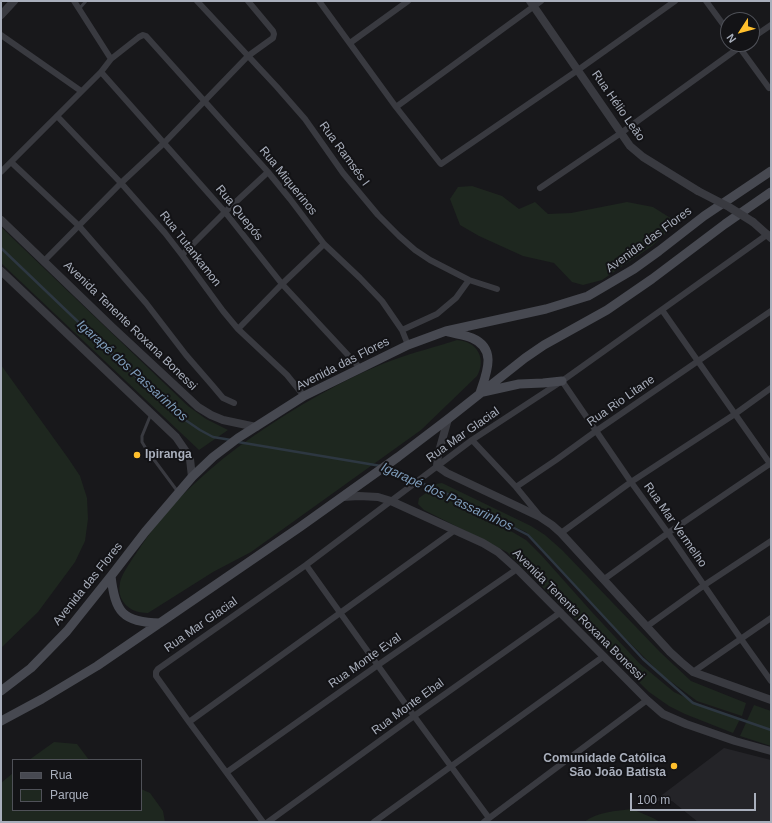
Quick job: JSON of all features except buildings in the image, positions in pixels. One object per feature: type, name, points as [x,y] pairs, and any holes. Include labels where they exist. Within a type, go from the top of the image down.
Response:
[{"type":"main road","name":"Avenida das Flores","points":[[1,691],[31,668],[67,631],[145,532],[192,477],[213,457],[238,438],[304,396],[408,345],[446,331],[546,308],[588,296],[634,269],[704,216],[771,171]]},
{"type":"main road","points":[[1,721],[42,699],[97,666],[294,532],[398,457],[525,358],[544,345],[614,306],[771,192]]},
{"type":"main road","points":[[446,331],[472,338],[486,349],[489,360],[480,393]]},
{"type":"main road","points":[[480,393],[519,384],[562,382]]},
{"type":"main road","points":[[111,576],[113,594],[120,610],[124,614],[137,621],[160,623]]},
{"type":"street","points":[[1,15],[14,1]]},
{"type":"street","points":[[1,172],[101,72],[111,59],[74,1]]},
{"type":"street","name":"Rua Ramsés I","points":[[196,1],[305,119],[343,173],[378,215],[415,250],[430,260],[469,280],[497,289]]},
{"type":"street","points":[[44,261],[121,183],[164,143],[248,56],[273,38],[274,34],[272,31],[248,1]]},
{"type":"street","points":[[319,1],[396,107],[441,164],[675,1]]},
{"type":"street","points":[[350,43],[408,1]]},
{"type":"street","points":[[396,107],[531,4],[541,1]]},
{"type":"street","points":[[706,1],[720,20]]},
{"type":"street","name":"Rua Hélio Leão","points":[[531,4],[630,146],[643,158],[753,222],[769,236]]},
{"type":"street","points":[[760,33],[771,25]]},
{"type":"street","points":[[1,35],[81,91]]},
{"type":"street","name":"Rua Miquerinos","points":[[111,59],[139,37],[143,35],[146,36],[268,172],[324,244],[382,301],[402,330],[408,345]]},
{"type":"street","points":[[540,188],[621,133],[731,52]]},
{"type":"street","points":[[745,52],[769,88]]},
{"type":"street","name":"Rua Quepós","points":[[101,72],[225,212],[282,284],[360,368]]},
{"type":"street","name":"Rua Tutankamon","points":[[57,116],[121,183],[182,255],[238,329],[287,376],[304,396]]},
{"type":"street","points":[[11,162],[79,226],[146,303],[186,355],[223,398],[234,403]]},
{"type":"street","points":[[182,255],[268,172]]},
{"type":"street","name":"Avenida Tenente Roxana Bonessi","points":[[1,220],[198,407],[223,420],[256,427]]},
{"type":"street","name":"Rua Mar Glacial","points":[[189,722],[156,676],[158,669],[306,565],[472,440],[562,382],[662,310],[769,236]]},
{"type":"street","points":[[238,329],[324,244]]},
{"type":"street","points":[[1,271],[176,438],[190,459],[192,477]]},
{"type":"street","points":[[402,330],[437,314],[456,298],[469,280]]},
{"type":"street","points":[[603,580],[668,533],[771,464],[734,414],[662,310]]},
{"type":"street","name":"Rua Rio Litane","points":[[516,487],[771,311]]},
{"type":"street","name":"Rua Mar Vermelho","points":[[562,382],[771,681]]},
{"type":"street","points":[[561,533],[631,482],[771,388]]},
{"type":"street","points":[[448,419],[438,455],[437,466],[447,473],[540,517],[552,525],[646,627],[670,652],[693,672],[769,697]]},
{"type":"street","points":[[472,440],[516,487],[540,517]]},
{"type":"street","name":"Avenida Tenente Roxana Bonessi","points":[[343,497],[378,497],[391,501],[483,543],[498,552],[517,569],[647,700],[663,714],[734,741],[771,751]]},
{"type":"street","points":[[263,822],[189,722],[455,530]]},
{"type":"street","points":[[646,627],[771,541]]},
{"type":"street","points":[[306,565],[451,767],[486,820],[647,700]]},
{"type":"street","name":"Rua Monte Eval","points":[[227,772],[517,569]]},
{"type":"street","name":"Rua Monte Ebal","points":[[268,822],[561,612]]},
{"type":"street","points":[[693,672],[771,618]]},
{"type":"street","points":[[374,822],[604,656]]},
{"type":"lane","points":[[79,8],[86,1]]},
{"type":"lane","points":[[145,447],[142,442],[142,436],[151,414]]},
{"type":"lane","points":[[152,457],[178,493]]},
{"type":"shaded area","points":[[724,748],[771,760],[771,822],[698,822],[672,801],[654,801]]},
{"type":"green space","points":[[472,186],[502,196],[519,209],[535,202],[548,214],[571,213],[627,202],[653,207],[672,219],[666,233],[652,246],[602,280],[583,285],[572,282],[554,263],[523,256],[479,236],[460,225],[450,199],[458,187]]},
{"type":"green space","points":[[1,227],[188,406],[206,419],[228,430],[199,450],[1,263]]},
{"type":"green space","points":[[457,340],[464,341],[475,347],[480,357],[480,370],[477,376],[421,430],[251,552],[213,572],[148,613],[132,610],[123,602],[119,587],[121,579],[141,546],[159,521],[179,498],[208,471],[238,447],[319,395],[374,367],[409,354]]},
{"type":"green space","points":[[1,365],[80,476],[87,498],[88,519],[85,541],[75,562],[38,612],[1,648]]},
{"type":"green space","points":[[442,483],[531,526],[545,535],[562,550],[660,652],[691,681],[746,703],[742,716],[697,701],[662,675],[590,603],[526,532],[430,489],[436,484]]},
{"type":"green space","points":[[430,490],[526,540],[639,663],[674,692],[703,706],[740,719],[733,733],[685,714],[669,706],[649,692],[507,552],[424,510],[418,504],[419,498]]},
{"type":"green space","points":[[754,705],[771,711],[771,746],[740,736]]},
{"type":"green space","points":[[54,742],[77,744],[88,759],[30,759]]},
{"type":"green space","points":[[12,774],[12,811],[142,811],[142,789],[150,793],[163,811],[165,822],[1,822],[1,783]]},
{"type":"green space","points":[[632,809],[660,822],[584,822],[601,814]]},
{"type":"waterway","name":"Igarapé dos Passarinhos","points":[[1,248],[175,413],[213,437],[231,440]]},
{"type":"waterway","name":"Igarapé dos Passarinhos","points":[[238,442],[381,466]]},
{"type":"waterway","name":"Igarapé dos Passarinhos","points":[[386,468],[454,497],[528,535],[643,659],[693,703],[771,730]]},
{"type":"place","name":"Ipiranga","points":[[137,455]]},
{"type":"place","name":"Comunidade Católica São João Batista","points":[[674,766]]}]
